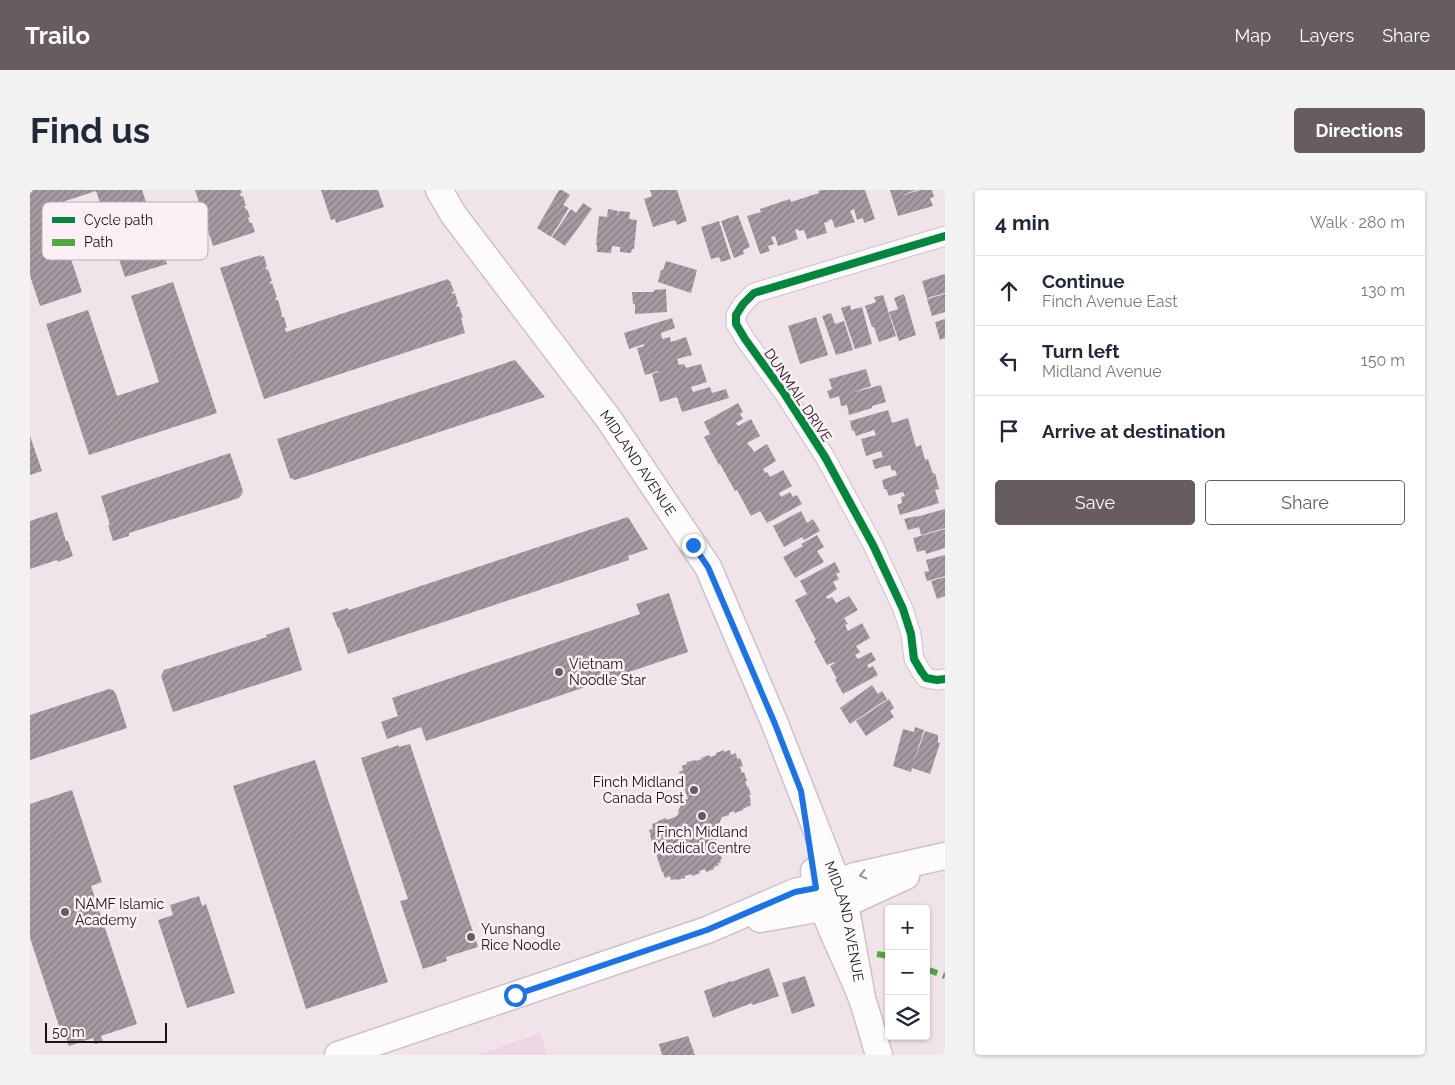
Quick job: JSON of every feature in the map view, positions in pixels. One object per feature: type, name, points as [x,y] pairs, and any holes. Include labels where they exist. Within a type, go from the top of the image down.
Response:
[{"type":"main road","name":"MIDLAND AVENUE","points":[[439,190],[453,214],[608,418],[708,567],[775,724],[801,791],[830,896],[879,1055]]},
{"type":"main road","points":[[338,1055],[707,930],[800,911],[830,896],[855,876],[945,857]]},
{"type":"street","name":"DUNMAIL DRIVE","points":[[945,236],[754,293],[743,304],[736,315],[736,324],[784,393],[824,457],[873,545],[903,609],[911,634],[914,658],[921,671],[926,678],[945,679]]},
{"type":"shaded area","points":[[540,1033],[547,1055],[478,1055]]},
{"type":"building","points":[[30,190],[142,190],[146,202],[100,202],[96,191],[62,202],[42,202],[42,260],[71,260],[82,292],[40,306],[30,276]]},
{"type":"building","points":[[195,190],[241,190],[241,197],[243,196],[246,206],[244,206],[250,217],[248,218],[255,232],[213,246],[208,230],[208,202],[199,202]]},
{"type":"building","points":[[321,190],[378,190],[384,207],[336,223],[335,219],[331,220]]},
{"type":"building","points":[[559,190],[570,195],[563,205],[569,208],[551,237],[537,228]]},
{"type":"building","points":[[650,190],[677,190],[687,221],[677,225],[675,220],[653,227],[644,199],[652,196]]},
{"type":"building","points":[[865,190],[875,219],[864,223],[863,218],[857,220],[854,209],[850,211],[855,222],[835,228],[832,219],[824,223],[827,233],[807,239],[804,230],[799,231],[798,229],[795,230],[798,239],[778,246],[775,236],[771,237],[774,244],[768,246],[770,251],[760,254],[747,216],[761,212],[760,209],[790,199],[791,202],[819,193],[818,191]]},
{"type":"building","points":[[890,190],[916,190],[900,196],[920,190],[932,190],[934,197],[930,198],[933,206],[898,216]]},
{"type":"building","points":[[583,203],[592,209],[565,246],[552,237],[571,209],[576,213]]},
{"type":"building","points":[[608,209],[618,211],[617,218],[619,211],[630,212],[629,219],[637,220],[634,249],[632,249],[631,253],[620,252],[620,247],[612,246],[611,253],[597,252],[599,216],[607,217]]},
{"type":"building","points":[[738,215],[750,247],[743,250],[744,254],[734,258],[721,221]]},
{"type":"building","points":[[719,221],[731,259],[721,262],[719,257],[711,259],[701,227]]},
{"type":"building","points":[[261,255],[261,257],[264,256],[267,267],[265,268],[266,270],[268,269],[272,281],[270,284],[272,283],[281,315],[284,317],[287,328],[285,328],[286,332],[448,279],[454,291],[452,294],[455,293],[458,304],[456,305],[457,307],[459,306],[463,318],[461,318],[465,333],[264,399],[220,268]]},
{"type":"building","points":[[119,260],[166,260],[167,264],[125,277]]},
{"type":"building","points":[[666,261],[697,270],[691,293],[658,282]]},
{"type":"building","points":[[945,274],[945,293],[927,298],[922,281]]},
{"type":"building","points":[[173,282],[217,413],[89,455],[46,324],[88,310],[117,396],[159,382],[131,296]]},
{"type":"building","points":[[666,289],[667,312],[635,314],[632,292],[654,292],[654,290]]},
{"type":"building","points":[[904,294],[916,335],[899,341],[889,312],[898,309],[894,298]]},
{"type":"building","points":[[945,294],[945,312],[932,316],[927,299]]},
{"type":"building","points":[[883,295],[896,336],[879,342],[865,306],[876,302],[874,297]]},
{"type":"building","points":[[850,305],[851,310],[862,307],[872,344],[855,349],[841,308]]},
{"type":"building","points":[[831,313],[835,324],[844,321],[853,350],[836,355],[822,316]]},
{"type":"building","points":[[816,317],[828,355],[800,364],[788,326]]},
{"type":"building","points":[[672,318],[675,328],[661,333],[662,339],[670,337],[671,342],[686,337],[692,355],[677,359],[679,365],[684,364],[686,368],[701,364],[707,382],[691,387],[693,392],[710,387],[712,393],[726,389],[729,398],[682,412],[677,397],[660,402],[652,374],[659,371],[645,375],[637,348],[644,346],[644,344],[629,349],[624,333]]},
{"type":"building","points":[[945,319],[945,338],[940,340],[935,322]]},
{"type":"building","points":[[515,360],[545,397],[295,480],[290,478],[277,439]]},
{"type":"building","points":[[866,369],[871,386],[851,393],[881,385],[886,402],[849,415],[847,405],[841,406],[839,396],[830,399],[827,391],[832,389],[829,379]]},
{"type":"building","points":[[738,403],[743,412],[740,414],[743,419],[736,423],[738,426],[751,419],[760,436],[747,443],[754,452],[767,444],[776,461],[763,469],[765,473],[767,472],[770,477],[783,470],[792,486],[779,493],[781,497],[790,492],[793,497],[797,495],[802,504],[767,523],[760,511],[751,516],[704,437],[710,434],[704,422]]},
{"type":"building","points":[[888,410],[892,423],[908,418],[916,447],[921,445],[925,460],[928,459],[933,474],[935,473],[939,489],[935,490],[939,503],[900,515],[897,505],[902,503],[901,497],[905,496],[903,492],[889,496],[886,489],[884,489],[882,480],[897,475],[895,470],[892,471],[890,465],[875,469],[872,460],[883,457],[881,451],[866,456],[861,439],[876,435],[874,430],[856,436],[854,430],[852,431],[850,421]]},
{"type":"building","points":[[30,436],[42,471],[30,475]]},
{"type":"building","points":[[230,453],[243,491],[239,498],[129,533],[129,536],[113,541],[101,496]]},
{"type":"building","points":[[945,509],[945,528],[921,535],[919,527],[908,530],[904,519]]},
{"type":"building","points":[[801,511],[807,523],[813,519],[820,531],[804,540],[802,537],[784,547],[773,526]]},
{"type":"building","points":[[57,512],[73,556],[30,569],[30,521]]},
{"type":"building","points":[[628,517],[648,549],[628,556],[629,560],[348,654],[332,613],[348,608],[349,610]]},
{"type":"building","points":[[945,529],[945,548],[926,554],[925,550],[917,552],[913,538]]},
{"type":"building","points":[[817,535],[824,547],[817,551],[824,562],[795,578],[783,557],[803,546],[801,544]]},
{"type":"building","points":[[945,555],[945,576],[927,581],[924,572],[929,571],[926,560]]},
{"type":"building","points":[[835,562],[840,572],[836,574],[839,579],[833,582],[837,589],[826,597],[828,599],[832,597],[836,603],[849,596],[858,610],[844,618],[848,624],[845,625],[848,631],[862,623],[870,638],[856,646],[860,652],[855,655],[858,659],[871,652],[876,660],[867,665],[869,668],[873,666],[878,675],[843,694],[830,666],[835,663],[827,665],[795,600],[807,594],[800,581]]},
{"type":"building","points":[[945,577],[945,596],[937,599],[931,581]]},
{"type":"building","points":[[669,593],[688,652],[426,741],[421,727],[387,739],[381,722],[398,716],[392,698],[640,614],[636,604]]},
{"type":"building","points":[[289,627],[302,670],[173,712],[161,676],[164,670],[267,637],[266,635]]},
{"type":"building","points":[[872,685],[878,694],[882,691],[887,699],[850,724],[840,708]]},
{"type":"building","points":[[109,689],[113,690],[116,694],[127,728],[30,760],[30,715]]},
{"type":"building","points":[[889,699],[894,708],[890,711],[894,717],[866,736],[856,721]]},
{"type":"building","points":[[915,727],[924,730],[913,764],[925,731],[938,735],[938,743],[940,743],[930,774],[912,768],[911,772],[893,766],[903,729],[914,732]]},
{"type":"building","points":[[410,744],[478,947],[446,957],[447,961],[423,969],[400,901],[408,899],[361,758],[399,745],[399,747]]},
{"type":"building","name":"Finch Midland Medical Centre","points":[[724,750],[724,752],[730,750],[731,755],[736,753],[737,759],[740,758],[743,766],[740,767],[742,773],[744,772],[747,781],[745,781],[751,795],[749,795],[751,805],[743,810],[735,813],[734,811],[722,817],[715,832],[718,839],[715,840],[722,853],[720,854],[722,859],[720,860],[721,863],[718,863],[719,865],[706,872],[705,869],[699,871],[700,873],[692,876],[691,874],[677,880],[671,880],[670,876],[665,878],[649,830],[653,829],[652,824],[658,821],[677,816],[684,800],[688,799],[679,778],[681,778],[679,772],[683,770],[682,766],[687,764],[687,762],[696,761],[709,755],[710,757]]},
{"type":"building","points":[[315,760],[388,982],[306,1009],[233,786]]},
{"type":"building","name":"NAMF Islamic Academy","points":[[72,790],[102,882],[91,886],[137,1024],[101,1036],[103,1042],[95,1044],[93,1038],[69,1046],[62,1025],[59,1026],[30,938],[30,804]]},
{"type":"building","points":[[199,896],[202,906],[206,904],[235,993],[187,1008],[158,920],[173,915],[170,905]]},
{"type":"building","points":[[769,968],[779,996],[753,1005],[752,1003],[713,1018],[704,991]]},
{"type":"building","points":[[805,976],[815,1006],[792,1014],[782,983]]},
{"type":"building","points":[[688,1036],[695,1055],[662,1055],[659,1044]]},
{"type":"marked path","points":[[877,954],[885,955]]},
{"type":"marked path","points":[[930,970],[945,976]]},
{"type":"cycle path","points":[[945,236],[754,293],[743,304],[736,315],[736,324],[784,393],[825,457],[873,545],[903,609],[911,634],[914,659],[926,678],[945,679]]},
{"type":"place","name":"Vietnam Noodle Star","points":[[559,672]]},
{"type":"place","name":"Finch Midland Canada Post","points":[[694,790]]},
{"type":"place","name":"Finch Midland Medical Centre","points":[[702,816]]},
{"type":"place","name":"NAMF Islamic Academy","points":[[65,912]]},
{"type":"place","name":"Yunshang Rice Noodle","points":[[471,937]]},
{"type":"route","points":[[515,995],[707,930],[795,892],[816,888],[801,791],[775,724],[708,567],[693,545]]}]
